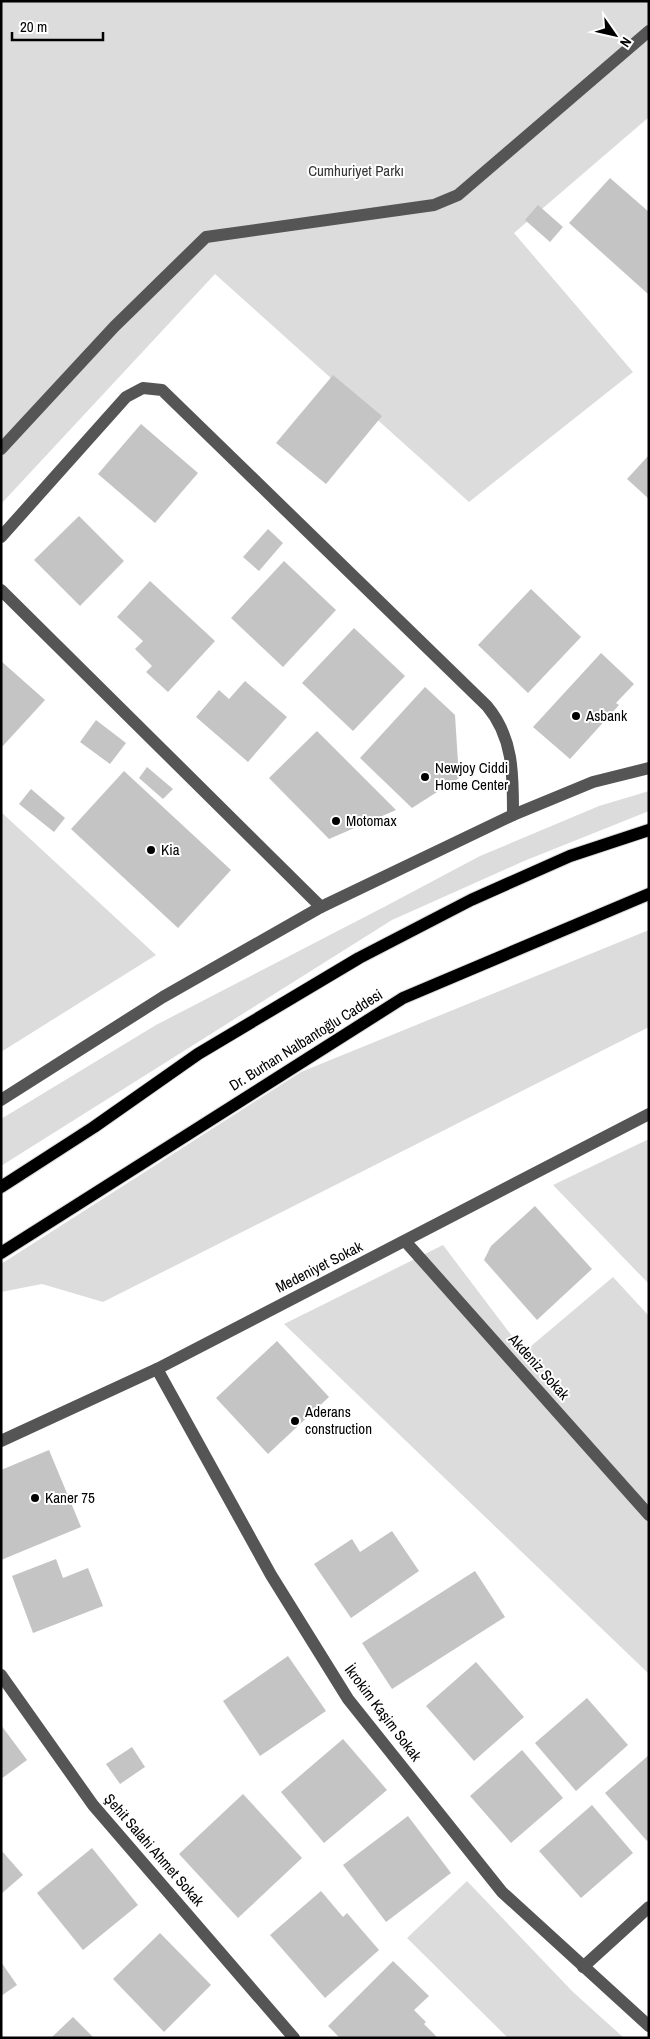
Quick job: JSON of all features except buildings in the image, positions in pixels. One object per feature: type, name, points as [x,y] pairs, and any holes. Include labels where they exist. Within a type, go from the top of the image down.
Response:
[{"type":"main road","points":[[1,1187],[94,1127],[198,1054],[359,958],[470,900],[570,856],[649,830]]},
{"type":"main road","name":"Dr. Burhan Nalbantoğlu Caddesi","points":[[1,1252],[403,998],[649,894]]},
{"type":"street","points":[[1,449],[114,327],[206,237],[434,205],[458,195],[649,31]]},
{"type":"street","points":[[1,537],[126,397],[143,388],[162,390],[495,715],[506,739],[514,770],[513,815]]},
{"type":"street","points":[[1,590],[322,907]]},
{"type":"street","points":[[1,1100],[163,997],[322,907],[513,815],[593,782],[649,768]]},
{"type":"street","name":"Medeniyet Sokak","points":[[1,1441],[157,1369],[649,1114]]},
{"type":"street","name":"Akdeniz Sokak","points":[[404,1241],[649,1515]]},
{"type":"street","name":"İkrokim Kaşim Sokak","points":[[157,1369],[271,1575],[348,1699],[502,1892],[649,2026]]},
{"type":"street","name":"Şehit Salahi Ahmet Sokak","points":[[1,1674],[93,1805],[294,2038]]},
{"type":"street","points":[[584,1967],[649,1907]]},
{"type":"green space","name":"Cumhuriyet Parkı","points":[[1,1],[649,1],[649,117],[514,233],[633,372],[469,502],[215,274],[1,504]]},
{"type":"green space","points":[[649,791],[649,811],[524,861],[392,920],[1,1166],[1,1119],[156,1025],[480,856],[599,806]]},
{"type":"green space","points":[[1,812],[156,955],[1,1052]]},
{"type":"green space","points":[[649,930],[649,1027],[103,1302],[42,1284],[1,1292],[1,1264],[301,1072]]},
{"type":"green space","points":[[649,1139],[649,1284],[553,1185]]},
{"type":"green space","points":[[443,1245],[524,1352],[613,1277],[649,1316],[649,1674],[284,1324]]},
{"type":"green space","points":[[467,1881],[573,1992],[624,2038],[508,2038],[407,1938]]},
{"type":"place","name":"Asbank","points":[[576,716]]},
{"type":"place","name":"Newjoy Ciddi Home Center","points":[[425,777]]},
{"type":"place","name":"Motomax","points":[[336,821]]},
{"type":"place","name":"Kia","points":[[151,850]]},
{"type":"place","name":"Aderans construction","points":[[295,1421]]},
{"type":"place","name":"Kaner 75","points":[[35,1498]]}]
